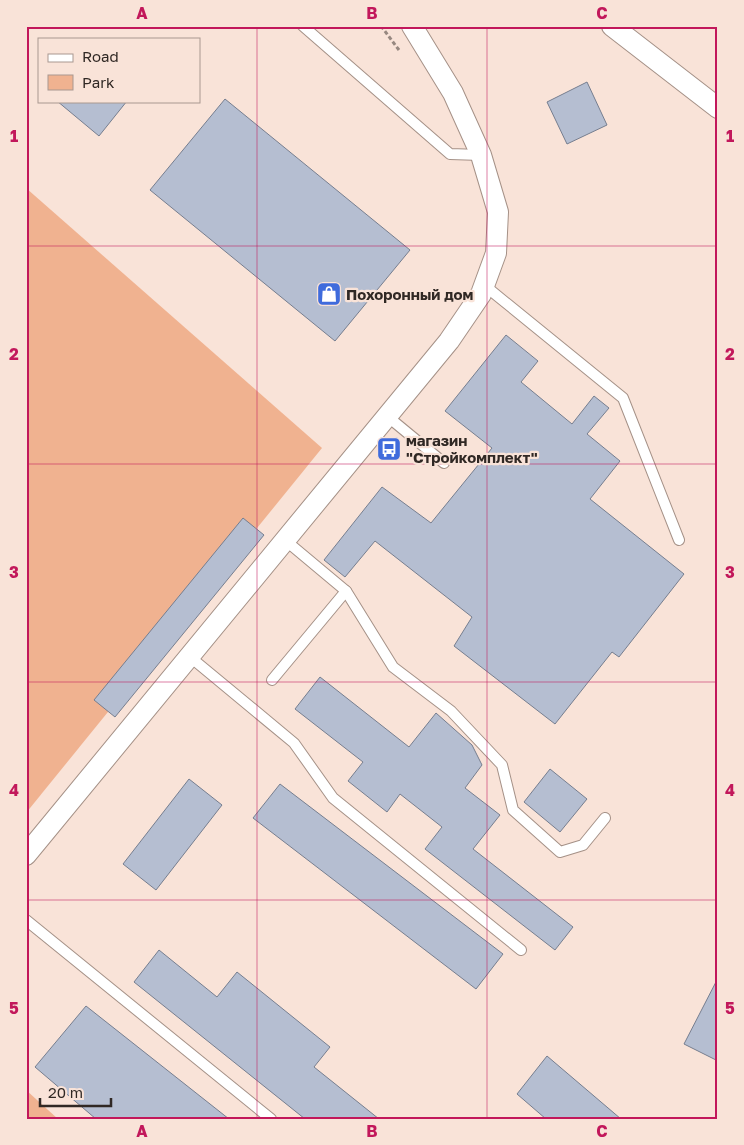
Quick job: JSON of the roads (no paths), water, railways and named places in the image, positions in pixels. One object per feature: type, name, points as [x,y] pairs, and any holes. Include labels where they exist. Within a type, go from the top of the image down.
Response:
[{"type":"street","points":[[26,855],[449,341],[481,294],[496,253],[498,212],[481,155],[453,93],[412,26]]},
{"type":"street","points":[[612,26],[718,108]]},
{"type":"lane","points":[[303,26],[450,154],[481,155]]},
{"type":"lane","points":[[484,285],[624,398],[679,540]]},
{"type":"lane","points":[[387,416],[444,463]]},
{"type":"lane","points":[[285,540],[346,591],[393,667],[451,711],[502,765],[513,810],[560,852],[582,845],[605,818]]},
{"type":"lane","points":[[272,680],[346,591]]},
{"type":"lane","points":[[189,656],[294,743],[333,798],[521,950]]},
{"type":"lane","points":[[26,920],[270,1119]]},
{"type":"place","name":"Похоронный дом","points":[[329,294]]},
{"type":"place","name":"магазин \"Стройкомплект\"","points":[[389,449]]}]
